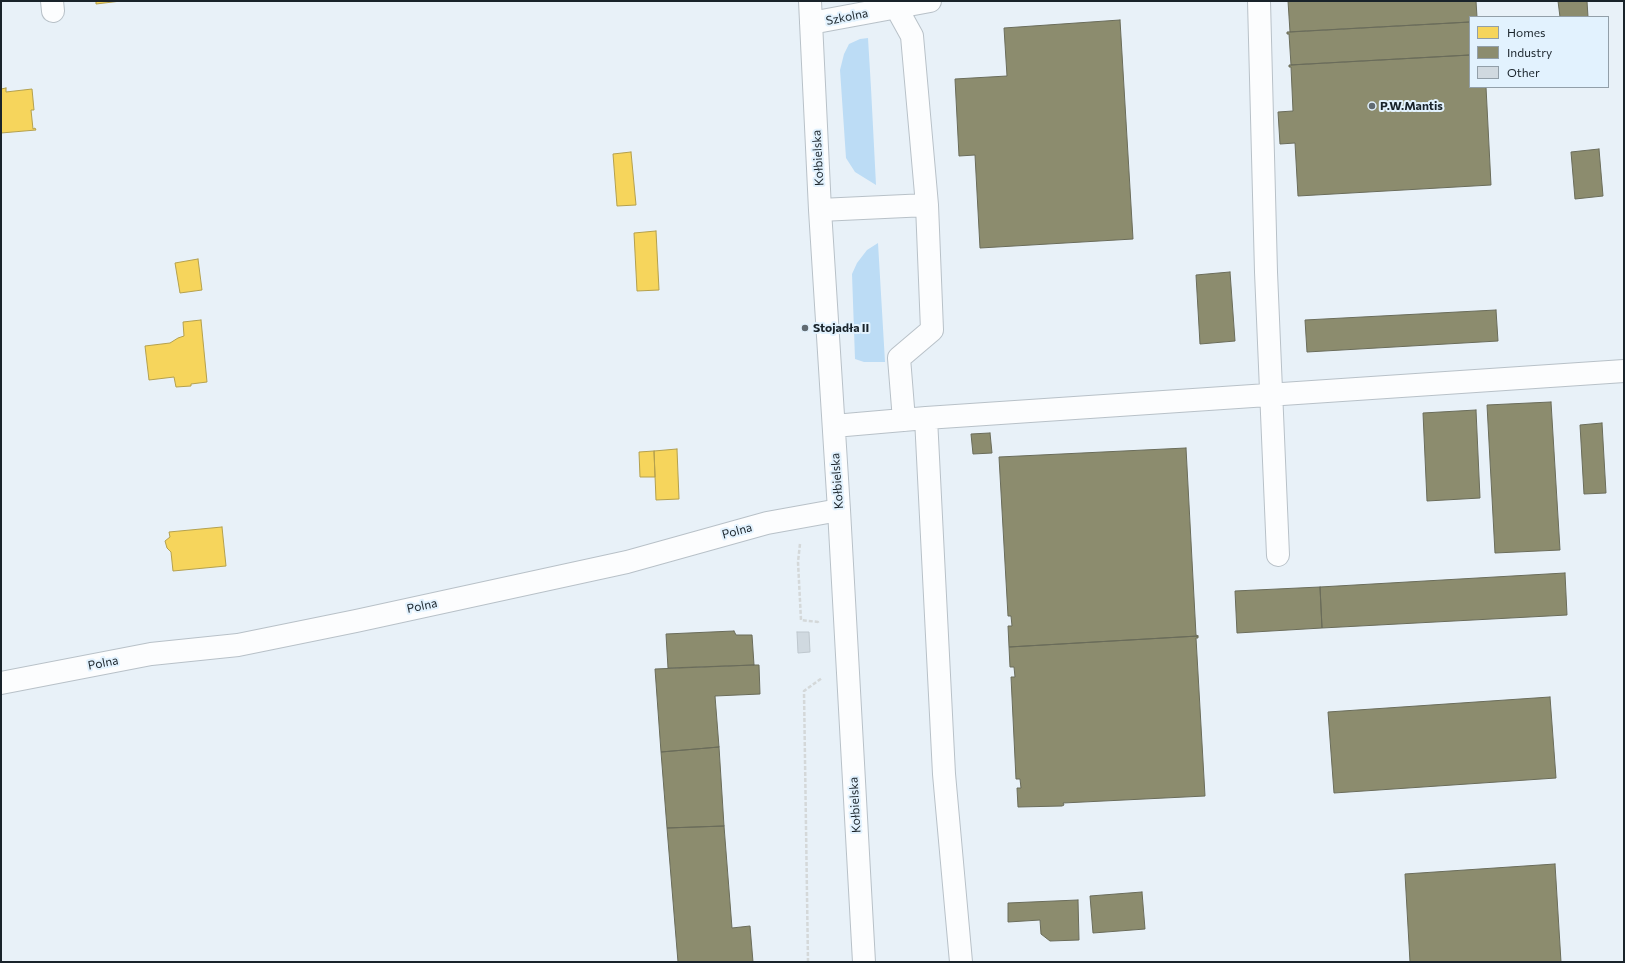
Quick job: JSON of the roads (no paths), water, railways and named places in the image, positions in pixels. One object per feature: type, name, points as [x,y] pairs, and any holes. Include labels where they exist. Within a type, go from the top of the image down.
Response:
[{"type":"street","name":"Kołbielska","points":[[810,1],[820,210],[839,510],[864,962]]},
{"type":"street","name":"Szkolna","points":[[811,23],[930,1]]},
{"type":"street","points":[[1259,1],[1266,272],[1278,555]]},
{"type":"street","points":[[896,7],[912,36],[927,205],[932,330],[899,358],[904,420]]},
{"type":"street","points":[[820,210],[927,205]]},
{"type":"street","points":[[834,426],[926,418],[1624,371]]},
{"type":"street","points":[[926,418],[944,766],[961,962]]},
{"type":"street","name":"Polna","points":[[1,683],[152,654],[238,645],[356,621],[627,562],[767,523],[839,510]]},
{"type":"place","name":"P.W.Mantis","points":[[1372,106]]},
{"type":"place","name":"Stojadła II","points":[[805,328]]}]
